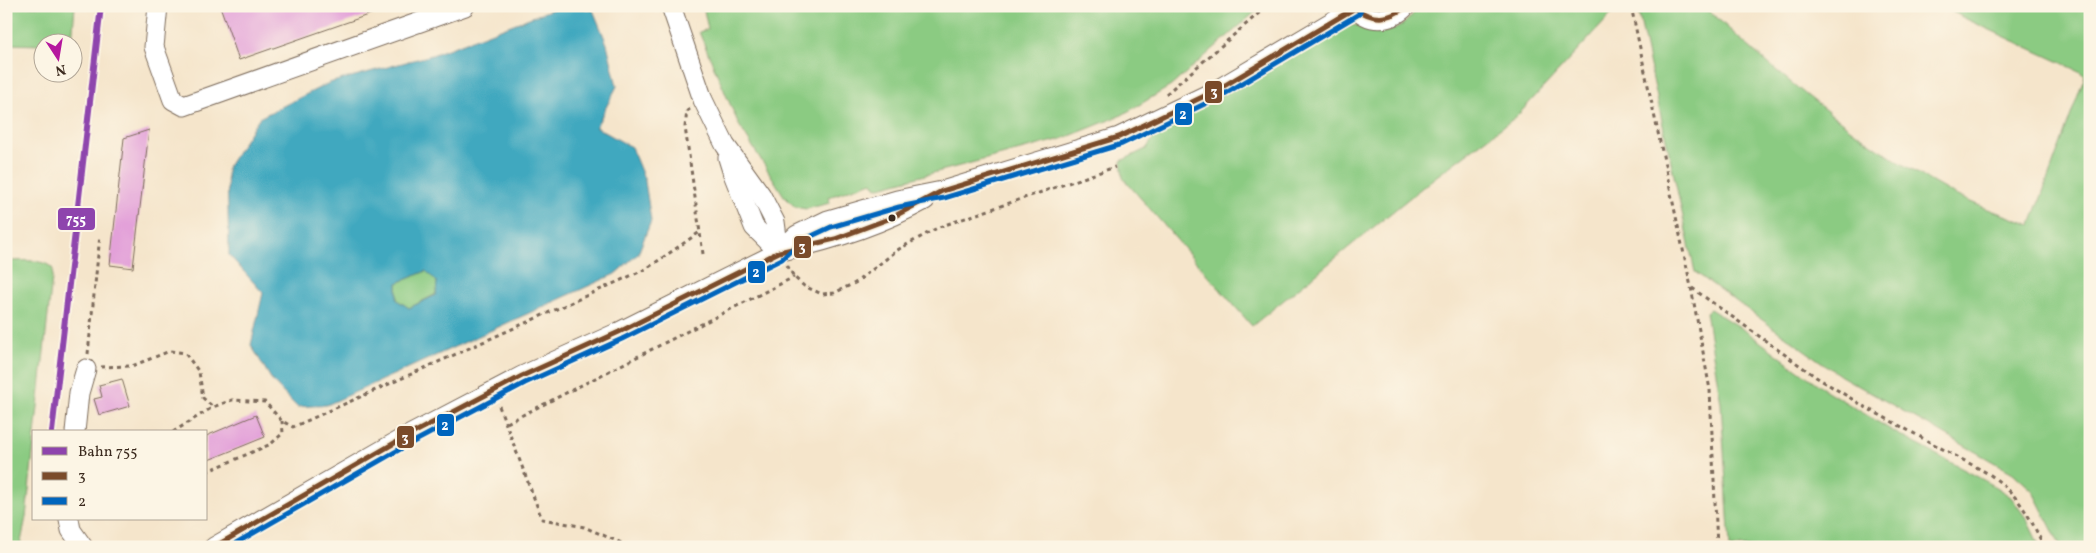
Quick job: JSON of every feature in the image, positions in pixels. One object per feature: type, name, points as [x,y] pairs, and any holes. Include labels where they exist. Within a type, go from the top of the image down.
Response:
[{"type":"street","points":[[158,6],[154,47],[173,100],[184,106],[466,6]]},
{"type":"street","points":[[671,6],[703,100],[725,145],[761,195],[775,222],[779,252]]},
{"type":"street","points":[[214,547],[398,441],[492,392],[779,252],[797,235],[828,220],[897,200],[942,191],[1119,137],[1217,90],[1354,7],[1371,18],[1381,19],[1399,13],[1406,6]]},
{"type":"street","points":[[75,430],[79,393],[86,368]]},
{"type":"street","points":[[69,520],[72,530],[83,547]]},
{"type":"path","points":[[1164,96],[1267,6]]},
{"type":"path","points":[[1631,6],[1691,287],[1710,390],[1718,547]]},
{"type":"path","points":[[703,100],[687,111],[685,128],[703,254]]},
{"type":"path","points":[[788,268],[804,286],[822,294],[834,293],[855,283],[899,249],[939,226],[1114,167]]},
{"type":"path","points":[[176,430],[213,407],[232,400],[265,402],[282,421],[293,427],[646,269],[700,232]]},
{"type":"path","points":[[100,235],[86,368],[114,365],[132,366],[170,351],[185,353],[199,372],[203,398],[213,407]]},
{"type":"path","points":[[507,423],[794,277]]},
{"type":"path","points":[[1691,287],[1816,377],[1865,407],[1989,474],[2007,487],[2023,504],[2044,547]]},
{"type":"path","points":[[492,392],[507,423],[542,519],[584,527],[630,547]]},
{"type":"path","points":[[208,471],[271,444],[283,433],[282,421]]},
{"type":"green space","points":[[6,6],[75,6],[73,32],[32,32],[32,45],[6,44]]},
{"type":"green space","points":[[703,6],[1262,6],[1171,86],[1122,115],[1062,139],[876,188],[872,182],[829,197],[830,203],[806,209],[795,207],[784,196],[739,125],[699,32],[708,29]]},
{"type":"green space","points":[[1419,6],[1619,6],[1517,116],[1434,178],[1252,326],[1123,178],[1121,161],[1146,149],[1159,130],[1330,35],[1355,25],[1378,32],[1391,31],[1407,21]]},
{"type":"green space","points":[[1637,6],[1704,6],[1790,82],[1881,150],[1913,171],[1956,195],[2031,225],[2085,76],[2079,71],[1962,17],[1944,6],[2090,6],[2090,547],[2061,547],[2032,490],[2013,473],[1841,376],[1695,272]]},
{"type":"green space","points":[[6,261],[38,262],[49,265],[53,269],[35,430],[32,430],[32,462],[26,517],[20,547],[6,547]]},
{"type":"green space","points":[[426,271],[437,282],[436,294],[409,308],[397,300],[397,283]]},
{"type":"green space","points":[[1710,309],[1747,332],[1824,389],[1896,433],[1991,484],[2011,497],[2026,518],[2040,547],[1730,547],[1721,403],[1706,312]]},
{"type":"water","points":[[561,6],[593,10],[607,44],[617,86],[596,127],[631,147],[645,181],[651,221],[638,254],[615,274],[327,405],[297,407],[273,382],[251,345],[263,293],[229,255],[227,168],[259,118],[329,83],[432,55]],"holes":[[[426,271],[437,282],[436,295],[409,308],[397,300],[397,283]]]},
{"type":"building","points":[[220,6],[388,6],[388,8],[239,60]]},
{"type":"building","points":[[149,130],[133,268],[110,265],[124,138]]},
{"type":"building","points":[[122,379],[130,406],[99,415],[94,399],[102,397],[99,385]]},
{"type":"building","points":[[256,415],[265,437],[208,460],[208,435]]},
{"type":"rail line","name":"755","points":[[52,430],[101,6]]},
{"type":"transit line","name":"2","points":[[229,547],[402,448],[525,383],[622,339],[782,259],[801,241],[831,227],[899,207],[944,198],[1122,144],[1221,96],[1359,14],[1362,6]]},
{"type":"transit line","name":"3","points":[[214,547],[398,441],[522,376],[619,332],[779,252],[835,239],[891,218],[942,191],[1119,137],[1217,90],[1355,8],[1368,15],[1381,18],[1400,11],[1406,6]]}]
